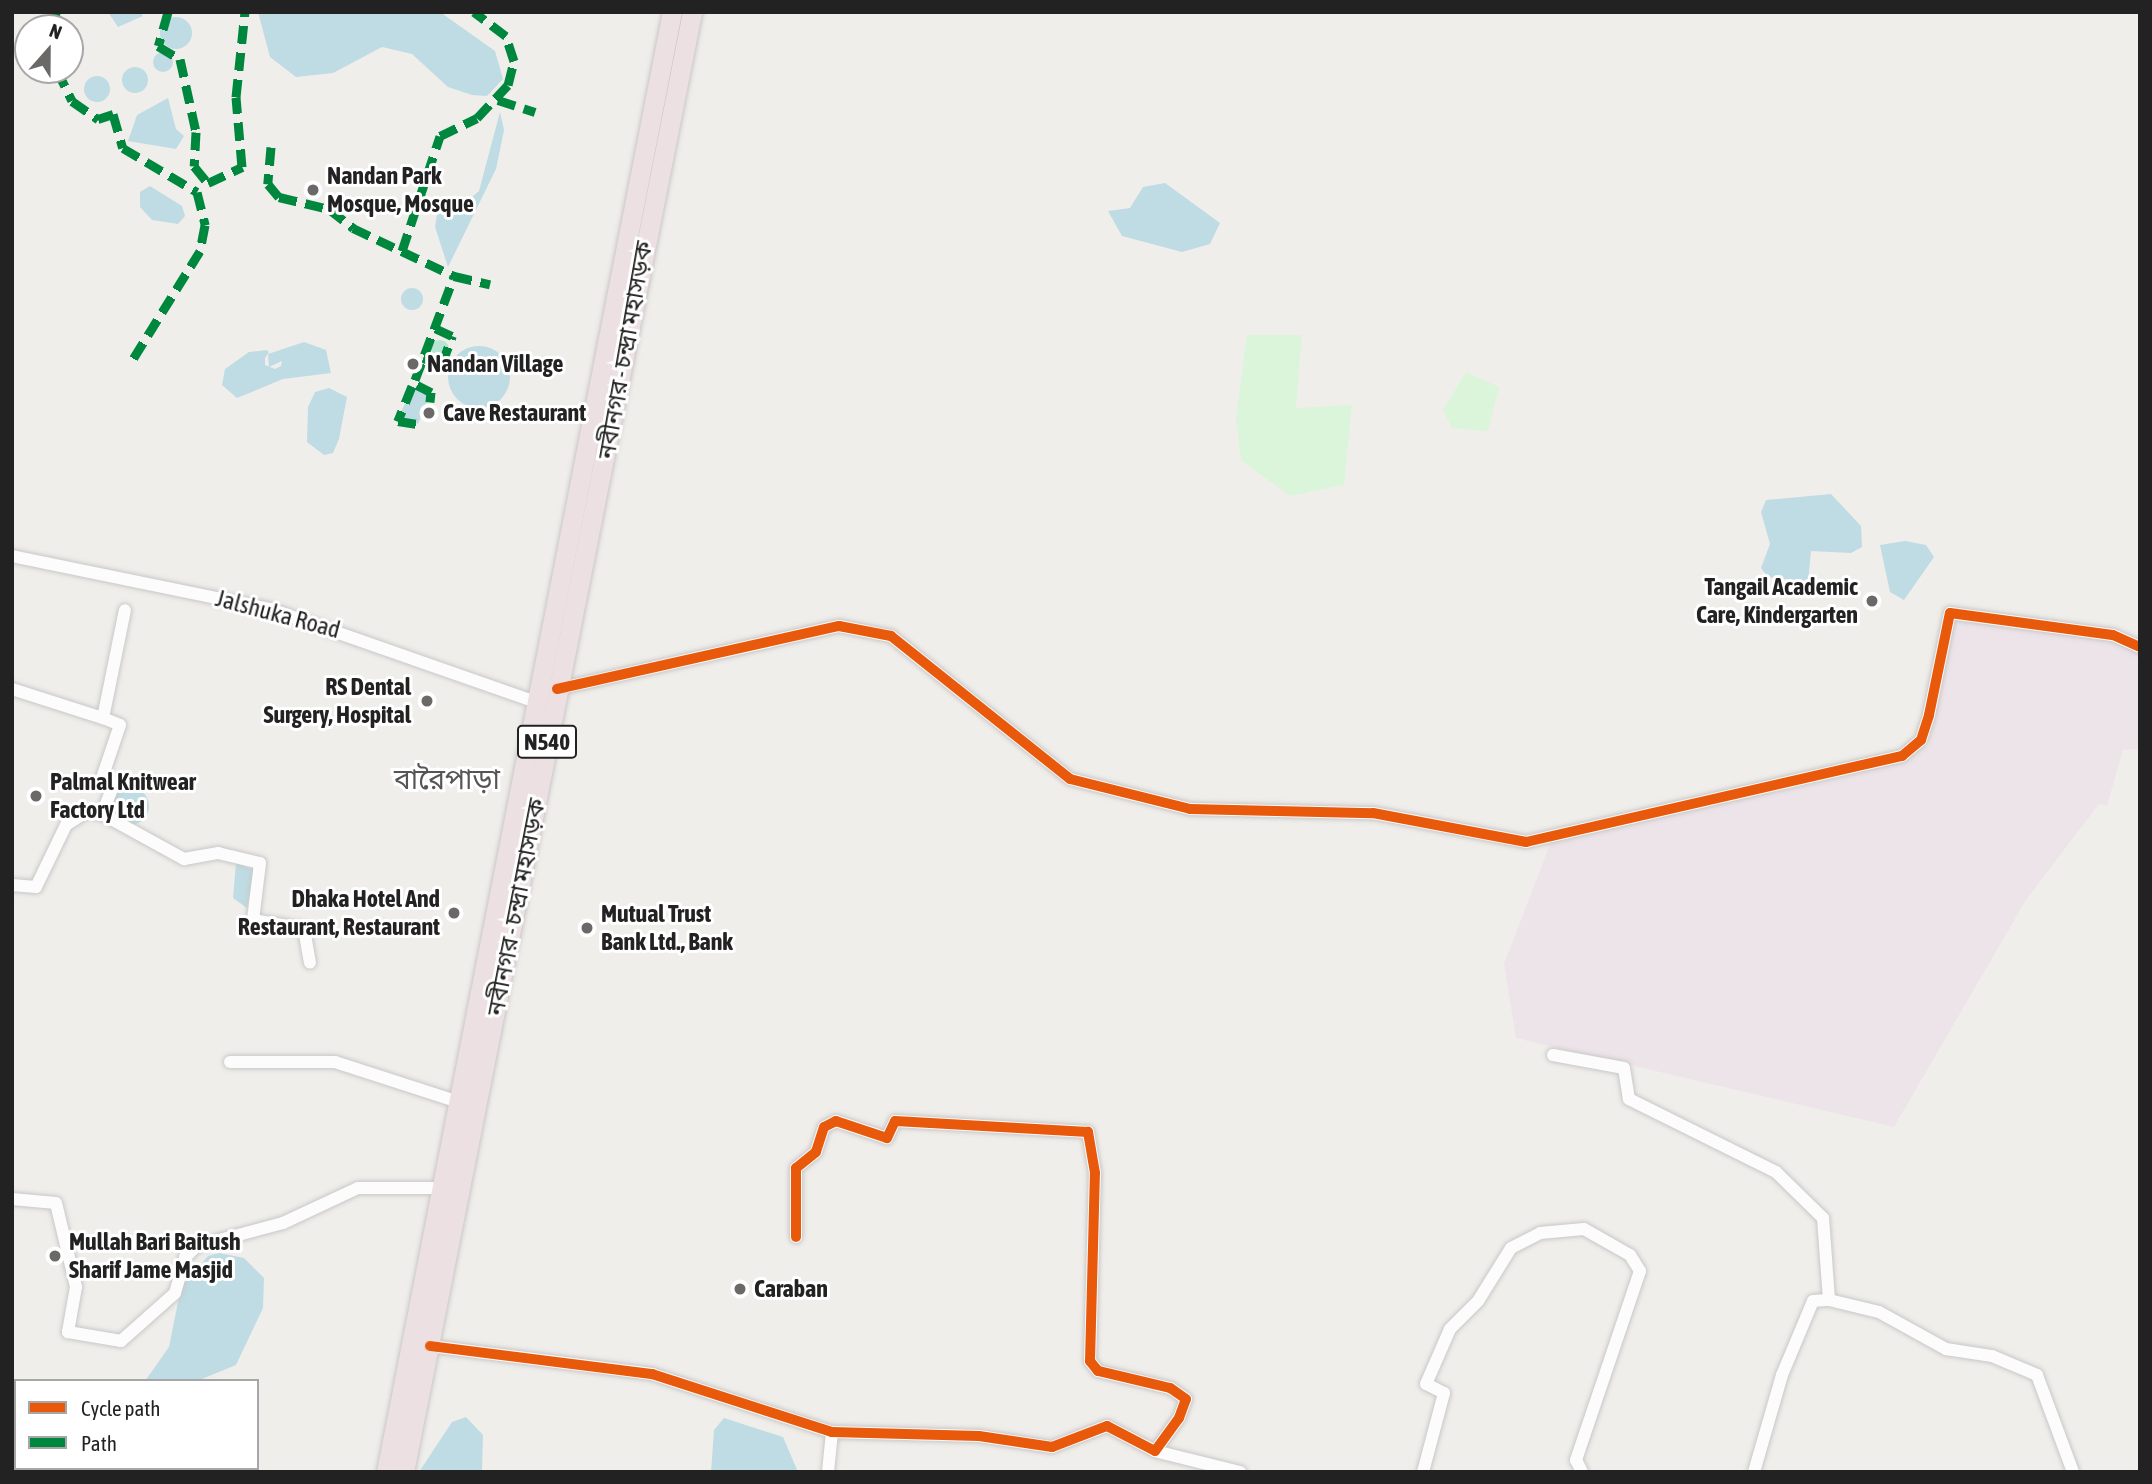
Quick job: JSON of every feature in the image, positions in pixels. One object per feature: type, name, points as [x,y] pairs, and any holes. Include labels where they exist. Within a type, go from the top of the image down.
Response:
[{"type":"highway","name":"নবীনগর - চন্দ্রা মহাসড়ক","points":[[404,1472],[557,689],[647,184],[672,12]]},
{"type":"highway","name":"নবীনগর - চন্দ্রা মহাসড়ক","points":[[386,1472],[444,1188],[536,702],[647,184],[692,12]]},
{"type":"street","name":"Jalshuka Road","points":[[12,556],[270,609],[536,702]]},
{"type":"street","points":[[103,718],[125,610]]},
{"type":"street","points":[[557,689],[839,626],[891,636],[1070,779],[1190,809],[1373,813],[1526,842],[1902,756],[1921,740],[1929,715],[1950,613],[2113,635],[2140,647]]},
{"type":"street","points":[[12,688],[120,725],[102,778],[114,784],[102,814]]},
{"type":"street","points":[[12,885],[36,887],[66,825],[86,812],[102,814],[184,859],[218,853],[260,863],[253,920],[304,929],[310,962]]},
{"type":"street","points":[[1553,1055],[1624,1068],[1629,1100],[1776,1172],[1823,1218],[1829,1300]]},
{"type":"street","points":[[230,1062],[335,1062],[459,1102]]},
{"type":"street","points":[[796,1237],[796,1168],[816,1152],[824,1127],[836,1121],[887,1138],[895,1121],[1088,1132],[1095,1173],[1090,1361],[1098,1371],[1153,1379],[1186,1399],[1156,1451]]},
{"type":"street","points":[[12,1199],[56,1203],[76,1287],[68,1332],[121,1341],[175,1293],[185,1257],[197,1246],[283,1223],[358,1188],[444,1188]]},
{"type":"street","points":[[1423,1472],[1444,1393],[1426,1384],[1450,1329],[1478,1301],[1511,1248],[1540,1233],[1584,1229],[1630,1255],[1640,1271],[1576,1460],[1582,1472]]},
{"type":"street","points":[[1754,1472],[1782,1375],[1813,1301],[1829,1300],[1879,1312],[1946,1349],[1992,1356],[2037,1374],[2073,1472]]},
{"type":"street","points":[[430,1346],[652,1374],[832,1432],[979,1436],[1052,1447],[1107,1426],[1156,1451],[1240,1472]]},
{"type":"street","points":[[828,1472],[832,1432]]},
{"type":"shaded area","points":[[1952,616],[2087,633],[2140,652],[2140,749],[2123,750],[2107,806],[2099,804],[2026,900],[1894,1127],[1516,1038],[1504,964],[1552,839],[1847,777],[1929,746],[1939,654]]},
{"type":"green space","points":[[1247,335],[1302,335],[1296,408],[1352,405],[1344,485],[1290,496],[1241,460],[1236,418]]},
{"type":"green space","points":[[440,340],[446,343],[449,349],[446,355],[440,358],[434,355],[431,349],[434,343]]},
{"type":"green space","points":[[1466,372],[1499,387],[1488,431],[1452,428],[1443,410]]},
{"type":"water","points":[[108,12],[140,12],[143,16],[118,27]]},
{"type":"water","points":[[258,12],[440,12],[495,51],[503,79],[487,96],[472,95],[448,87],[412,54],[382,47],[333,73],[296,77],[270,57]]},
{"type":"water","points":[[176,17],[187,22],[192,33],[187,44],[176,49],[165,44],[160,33],[165,22]]},
{"type":"water","points":[[163,52],[170,55],[173,62],[170,69],[163,72],[156,69],[153,62],[156,55]]},
{"type":"water","points":[[135,67],[144,71],[148,80],[144,89],[135,93],[126,89],[122,80],[126,71]]},
{"type":"water","points":[[97,76],[106,80],[110,89],[106,98],[97,102],[88,98],[84,89],[88,80]]},
{"type":"water","points":[[168,98],[176,129],[184,136],[176,149],[128,141],[137,115]]},
{"type":"water","points":[[500,112],[504,130],[496,169],[448,267],[435,227],[438,208],[464,204],[479,191]]},
{"type":"water","points":[[1165,183],[1220,223],[1210,244],[1182,252],[1122,236],[1108,211],[1130,208],[1143,187]]},
{"type":"water","points":[[150,186],[182,206],[185,216],[178,224],[152,220],[140,207],[140,192]]},
{"type":"water","points":[[412,288],[420,291],[423,299],[420,307],[412,310],[404,307],[401,299],[404,291]]},
{"type":"water","points":[[304,342],[326,350],[331,373],[283,379],[237,398],[222,385],[225,369],[249,352],[267,350],[269,352],[265,358],[265,365],[269,367],[268,354]],"holes":[[[282,361],[281,366],[275,369],[269,367]]]},
{"type":"water","points":[[479,346],[491,348],[501,355],[508,365],[508,389],[501,399],[491,406],[479,408],[467,406],[457,399],[450,389],[448,377],[450,365],[457,355],[467,348]]},
{"type":"water","points":[[414,387],[430,395],[418,424],[399,415]]},
{"type":"water","points":[[329,388],[347,397],[339,439],[333,453],[324,455],[307,442],[308,407],[315,392]]},
{"type":"water","points":[[1831,494],[1861,526],[1862,547],[1851,553],[1811,551],[1808,582],[1768,577],[1761,568],[1770,544],[1761,512],[1766,500]]},
{"type":"water","points":[[1905,541],[1926,545],[1934,557],[1904,600],[1890,592],[1880,545]]},
{"type":"water","points":[[130,787],[144,792],[149,806],[144,820],[130,825],[116,820],[111,806],[116,792]]},
{"type":"water","points":[[236,863],[254,870],[247,908],[233,898]]},
{"type":"water","points":[[219,1253],[244,1258],[264,1278],[263,1308],[236,1365],[202,1379],[146,1379],[169,1347],[181,1287],[208,1256]]},
{"type":"water","points":[[466,1417],[483,1435],[482,1472],[419,1472],[452,1422]]},
{"type":"water","points":[[724,1418],[783,1437],[798,1472],[711,1472],[714,1430]]},
{"type":"marked path","points":[[168,12],[158,46],[180,59],[196,132],[194,166],[208,183],[242,167],[236,97],[245,12]]},
{"type":"marked path","points":[[402,251],[440,136],[477,118],[508,85],[514,61],[506,36],[474,12]]},
{"type":"marked path","points":[[64,84],[72,101],[98,119],[113,114],[123,148],[197,192],[205,225],[200,251],[133,359]]},
{"type":"marked path","points":[[498,100],[535,112]]},
{"type":"marked path","points":[[271,147],[268,184],[279,197],[329,209],[353,228],[454,276],[490,284]]},
{"type":"marked path","points":[[415,380],[454,276]]},
{"type":"marked path","points":[[423,358],[442,364],[452,336],[435,328]]},
{"type":"marked path","points":[[417,385],[431,392],[430,402]]},
{"type":"marked path","points":[[412,386],[398,421],[424,425]]},
{"type":"cycle path","points":[[557,689],[839,626],[891,636],[1070,779],[1190,809],[1373,813],[1526,842],[1902,756],[1921,740],[1929,715],[1950,613],[2113,635],[2140,647]]},
{"type":"cycle path","points":[[430,1346],[652,1374],[832,1432],[979,1436],[1052,1447],[1107,1426],[1155,1451],[1179,1418],[1186,1399],[1170,1388],[1098,1371],[1090,1361],[1095,1173],[1088,1132],[895,1121],[887,1138],[836,1121],[824,1127],[816,1152],[796,1168],[796,1237]]},
{"type":"place","name":"Nandan Park Mosque, Mosque","points":[[313,190]]},
{"type":"place","name":"Nandan Village","points":[[413,364]]},
{"type":"place","name":"Cave Restaurant","points":[[429,413]]},
{"type":"place","name":"Tangail Academic Care, Kindergarten","points":[[1872,601]]},
{"type":"place","name":"RS Dental Surgery, Hospital","points":[[427,701]]},
{"type":"place","name":"Palmal Knitwear Factory Ltd","points":[[36,796]]},
{"type":"place","name":"Dhaka Hotel And Restaurant, Restaurant","points":[[454,913]]},
{"type":"place","name":"Mutual Trust Bank Ltd., Bank","points":[[587,928]]},
{"type":"place","name":"Mullah Bari Baitush Sharif Jame Masjid","points":[[55,1256]]},
{"type":"place","name":"Caraban","points":[[740,1289]]},
{"type":"district","name":"বারৈপাড়া","points":[[447,779]]}]
